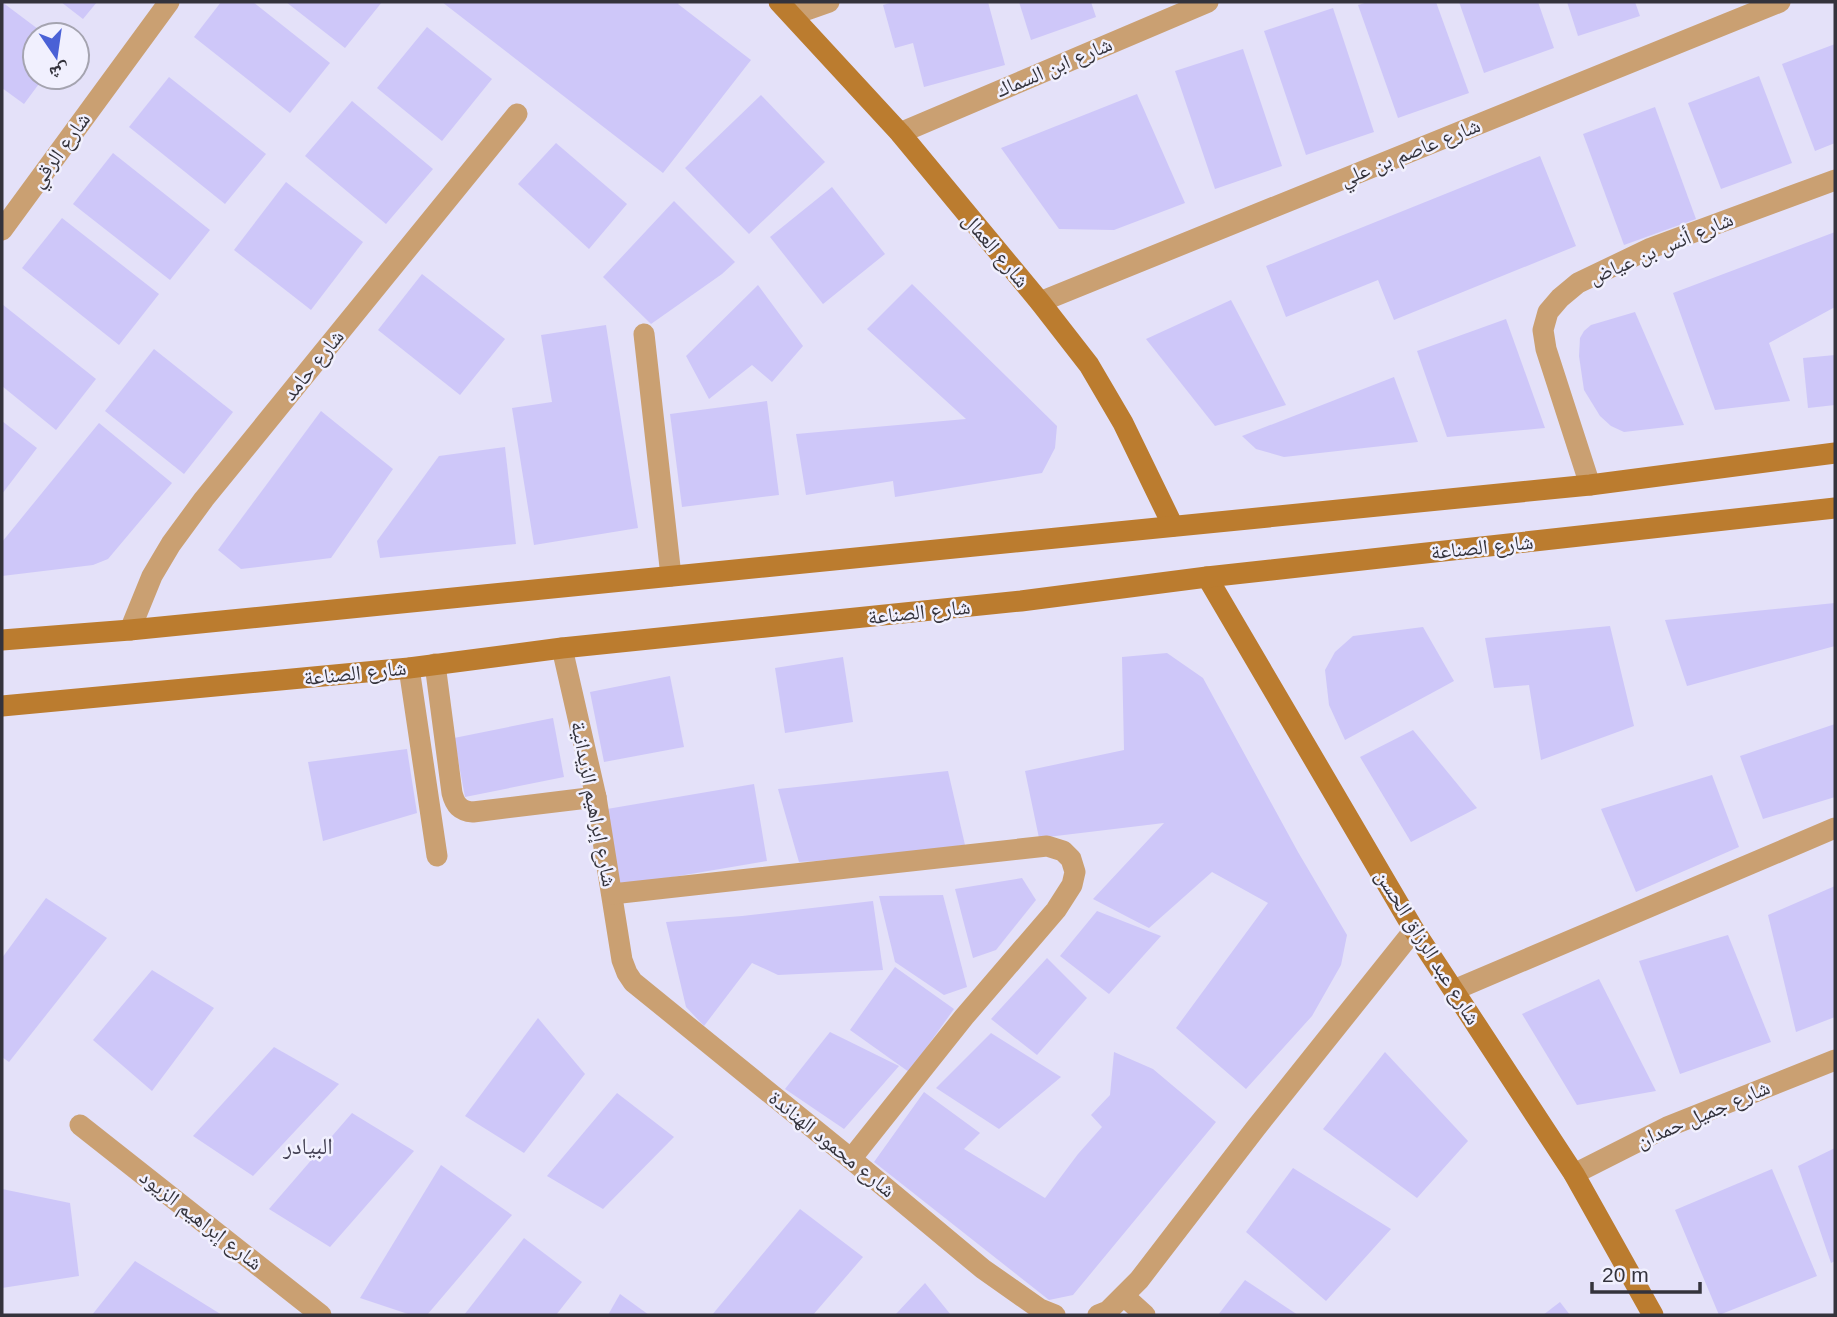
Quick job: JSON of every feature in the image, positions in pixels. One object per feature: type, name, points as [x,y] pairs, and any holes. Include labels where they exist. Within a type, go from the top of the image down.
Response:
[{"type":"main road","name":"شارع العمال","points":[[785,8],[900,133],[1089,365],[1123,423],[1173,526]]},
{"type":"main road","points":[[2,640],[130,630],[1590,485],[1835,453]]},
{"type":"main road","name":"شارع الصناعة","points":[[2,706],[409,668],[562,648],[1020,601],[1207,577],[1835,509]]},
{"type":"main road","name":"شارع عبد الرزاق الحسن","points":[[1207,577],[1414,930],[1574,1174],[1653,1315]]},
{"type":"street","name":"شارع الرقي","points":[[2,230],[169,2]]},
{"type":"street","points":[[785,8],[829,2]]},
{"type":"street","name":"شارع ابن السماك","points":[[900,133],[1208,2]]},
{"type":"street","name":"شارع عاصم بن علي","points":[[1040,302],[1780,2]]},
{"type":"street","name":"شارع حامد","points":[[130,630],[152,576],[171,544],[517,114]]},
{"type":"street","name":"شارع أنس بن عياض","points":[[1590,485],[1546,349],[1543,330],[1548,312],[1578,283],[1651,248],[1835,180]]},
{"type":"street","points":[[644,334],[671,576]]},
{"type":"street","name":"شارع إبراهيم الزيدانية","points":[[562,648],[596,797],[622,960]]},
{"type":"street","points":[[435,664],[452,793],[458,807],[473,813],[596,797]]},
{"type":"street","points":[[409,668],[437,856]]},
{"type":"street","points":[[1454,990],[1835,828]]},
{"type":"street","points":[[612,894],[1047,846],[1063,851],[1071,859],[1074,872],[1072,884],[1056,910],[964,1017],[851,1159]]},
{"type":"street","points":[[1098,1315],[1108,1311],[1139,1280],[1414,930]]},
{"type":"street","name":"شارع محمود الهناندة","points":[[622,960],[627,973],[640,989],[983,1269],[1040,1309],[1055,1315]]},
{"type":"street","name":"شارع جميل حمدان","points":[[1574,1174],[1667,1127],[1835,1060]]},
{"type":"street","name":"شارع إبراهيم الزيود","points":[[80,1125],[321,1315]]},
{"type":"street","points":[[1124,1296],[1145,1315]]},
{"type":"building","points":[[2,2],[27,21],[21,21],[21,91],[34,91],[24,104],[2,88]]},
{"type":"building","points":[[61,2],[97,2],[83,19]]},
{"type":"building","points":[[221,2],[253,2],[330,63],[290,113],[194,37]]},
{"type":"building","points":[[286,2],[382,2],[345,48]]},
{"type":"building","points":[[442,2],[680,2],[678,4],[751,60],[663,173]]},
{"type":"building","points":[[893,2],[988,2],[1005,65],[924,87],[913,43],[895,48],[883,5]]},
{"type":"building","points":[[1019,2],[1091,2],[1096,17],[1031,40]]},
{"type":"building","points":[[1368,2],[1436,2],[1469,93],[1398,118],[1358,5]]},
{"type":"building","points":[[1459,2],[1538,2],[1554,48],[1484,73]]},
{"type":"building","points":[[1567,2],[1635,2],[1640,16],[1578,36]]},
{"type":"building","points":[[1333,8],[1374,132],[1306,155],[1264,31]]},
{"type":"building","points":[[427,27],[492,79],[442,141],[377,88]]},
{"type":"building","points":[[1835,44],[1835,143],[1815,151],[1782,64]]},
{"type":"building","points":[[1243,49],[1282,166],[1215,189],[1175,71]]},
{"type":"building","points":[[1759,76],[1792,163],[1721,189],[1688,103]]},
{"type":"building","points":[[169,77],[266,154],[225,204],[129,127]]},
{"type":"building","points":[[1137,94],[1185,203],[1114,230],[1059,229],[1001,148]]},
{"type":"building","points":[[761,95],[825,162],[749,234],[685,168]]},
{"type":"building","points":[[352,101],[433,169],[386,224],[305,156]]},
{"type":"building","points":[[1655,107],[1696,219],[1624,245],[1583,134]]},
{"type":"building","points":[[556,143],[627,204],[589,249],[518,184]]},
{"type":"building","points":[[113,153],[210,230],[170,280],[73,204]]},
{"type":"building","points":[[1540,156],[1576,246],[1394,320],[1378,280],[1286,317],[1266,266]]},
{"type":"building","points":[[286,182],[363,242],[311,310],[234,250]]},
{"type":"building","points":[[832,187],[885,254],[823,304],[770,237]]},
{"type":"building","points":[[674,201],[735,262],[651,324],[603,277]]},
{"type":"building","points":[[62,218],[159,294],[119,345],[22,268]]},
{"type":"building","points":[[1835,232],[1835,307],[1769,343],[1790,401],[1715,410],[1673,293]]},
{"type":"building","points":[[422,274],[505,339],[460,395],[378,330]]},
{"type":"building","points":[[912,284],[1057,426],[1055,448],[1042,473],[895,497],[893,481],[806,495],[796,434],[966,419],[867,329]]},
{"type":"building","points":[[758,285],[803,346],[772,382],[752,365],[709,399],[686,356]]},
{"type":"building","points":[[1231,300],[1286,405],[1215,426],[1146,339]]},
{"type":"building","points":[[2,304],[96,379],[56,430],[2,386]]},
{"type":"building","points":[[1635,312],[1684,425],[1624,432],[1611,426],[1600,416],[1584,390],[1579,356],[1580,338],[1584,331],[1591,325]]},
{"type":"building","points":[[1506,319],[1545,428],[1447,437],[1417,351]]},
{"type":"building","points":[[606,325],[638,528],[534,545],[512,408],[552,402],[541,335]]},
{"type":"building","points":[[154,349],[233,412],[184,474],[105,411]]},
{"type":"building","points":[[1835,355],[1835,405],[1808,408],[1803,358]]},
{"type":"building","points":[[1394,377],[1418,442],[1284,457],[1256,449],[1242,436]]},
{"type":"building","points":[[767,401],[779,495],[682,507],[670,414]]},
{"type":"building","points":[[321,411],[393,469],[331,558],[241,569],[218,550]]},
{"type":"building","points":[[2,421],[37,448],[2,494]]},
{"type":"building","points":[[99,423],[172,483],[108,559],[93,565],[2,576],[2,542]]},
{"type":"building","points":[[505,447],[516,544],[380,558],[377,541],[439,456]]},
{"type":"building","points":[[1835,603],[1835,646],[1687,686],[1665,620]]},
{"type":"building","points":[[1610,626],[1634,726],[1541,760],[1529,685],[1494,688],[1485,638]]},
{"type":"building","points":[[1423,627],[1454,681],[1345,740],[1329,705],[1325,670],[1335,652],[1353,636]]},
{"type":"building","points":[[1167,653],[1203,678],[1298,852],[1347,935],[1341,965],[1312,1016],[1246,1089],[1176,1028],[1268,903],[1212,872],[1149,928],[1093,899],[1164,823],[1039,838],[1025,771],[1124,750],[1122,657]]},
{"type":"building","points":[[843,657],[853,722],[785,733],[775,668]]},
{"type":"building","points":[[670,676],[684,747],[604,762],[590,692]]},
{"type":"building","points":[[553,718],[564,777],[465,797],[454,738]]},
{"type":"building","points":[[1835,724],[1835,797],[1763,819],[1740,756]]},
{"type":"building","points":[[1413,730],[1477,808],[1411,842],[1360,757]]},
{"type":"building","points":[[407,749],[417,813],[323,841],[308,762]]},
{"type":"building","points":[[948,771],[965,845],[864,858],[799,862],[778,789]]},
{"type":"building","points":[[1712,775],[1739,847],[1636,892],[1601,809]]},
{"type":"building","points":[[754,784],[767,861],[620,886],[607,809]]},
{"type":"building","points":[[1022,878],[1036,900],[996,950],[973,958],[955,889]]},
{"type":"building","points":[[1835,886],[1835,1017],[1796,1032],[1768,915]]},
{"type":"building","points":[[943,895],[967,987],[944,995],[895,962],[879,896]]},
{"type":"building","points":[[46,898],[107,938],[9,1062],[2,1057],[2,958]]},
{"type":"building","points":[[873,901],[883,970],[778,975],[752,963],[704,1026],[686,1007],[666,922]]},
{"type":"building","points":[[1097,911],[1161,936],[1109,994],[1060,956]]},
{"type":"building","points":[[1728,935],[1771,1042],[1680,1074],[1639,961]]},
{"type":"building","points":[[1047,958],[1087,998],[1037,1055],[991,1019]]},
{"type":"building","points":[[895,967],[954,1009],[909,1072],[850,1030]]},
{"type":"building","points":[[152,970],[214,1008],[152,1091],[93,1040]]},
{"type":"building","points":[[1599,979],[1656,1091],[1577,1105],[1522,1014]]},
{"type":"building","points":[[538,1018],[585,1074],[524,1153],[465,1116]]},
{"type":"building","points":[[830,1032],[899,1066],[844,1129],[785,1089]]},
{"type":"building","points":[[991,1033],[1061,1077],[999,1129],[936,1088]]},
{"type":"building","points":[[274,1047],[339,1084],[253,1176],[193,1136]]},
{"type":"building","points":[[1114,1052],[1153,1069],[1216,1122],[1073,1295],[1049,1300],[874,1162],[924,1092],[980,1133],[964,1149],[1045,1198],[1102,1127],[1091,1115],[1110,1095]]},
{"type":"building","points":[[1385,1052],[1468,1141],[1417,1198],[1323,1129]]},
{"type":"building","points":[[617,1093],[674,1137],[603,1209],[547,1176]]},
{"type":"building","points":[[352,1113],[414,1151],[330,1247],[269,1209]]},
{"type":"building","points":[[1835,1148],[1835,1261],[1831,1263],[1798,1166]]},
{"type":"building","points":[[441,1165],[512,1215],[427,1315],[411,1315],[360,1298]]},
{"type":"building","points":[[1293,1168],[1391,1229],[1326,1301],[1246,1232]]},
{"type":"building","points":[[1772,1169],[1817,1276],[1719,1315],[1675,1210]]},
{"type":"building","points":[[2,1189],[70,1203],[79,1276],[2,1288]]},
{"type":"building","points":[[800,1209],[863,1257],[813,1315],[712,1315]]},
{"type":"building","points":[[524,1238],[582,1282],[556,1315],[464,1315]]},
{"type":"building","points":[[135,1261],[222,1315],[92,1315]]},
{"type":"building","points":[[1245,1280],[1298,1315],[1218,1315]]},
{"type":"building","points":[[925,1283],[951,1315],[895,1315]]},
{"type":"building","points":[[620,1294],[649,1315],[608,1315]]},
{"type":"building","points":[[1560,1302],[1570,1315],[1543,1315]]},
{"type":"district","name":"البيادر","points":[[308,1146]]}]
